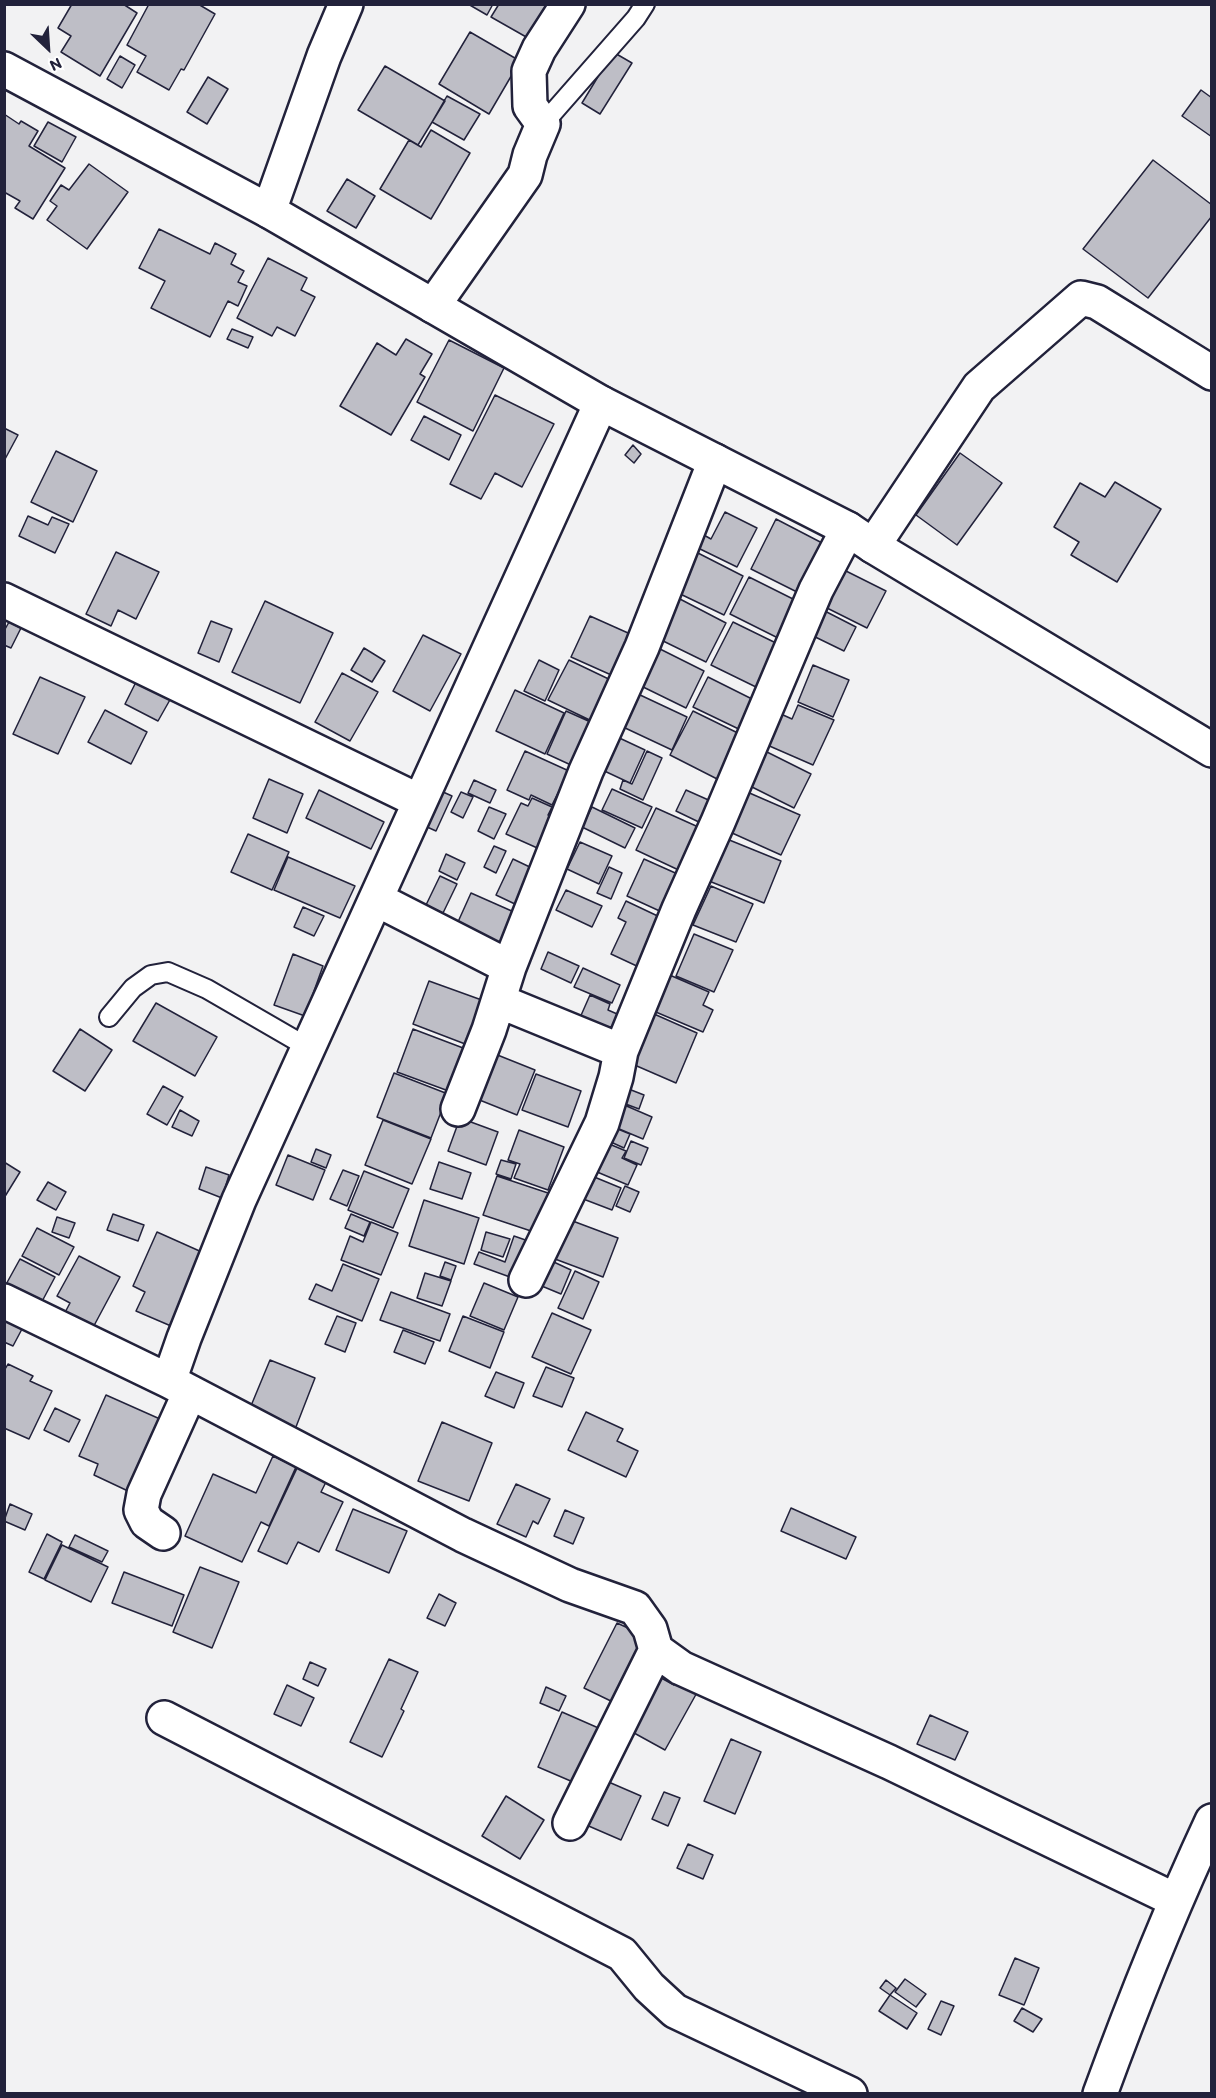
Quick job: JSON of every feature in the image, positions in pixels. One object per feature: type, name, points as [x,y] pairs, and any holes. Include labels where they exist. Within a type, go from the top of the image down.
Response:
[{"type":"street","points":[[269,211],[345,4]]},
{"type":"street","points":[[433,306],[525,175],[530,155],[543,124],[530,106],[529,71],[539,49],[568,4]]},
{"type":"street","points":[[4,69],[269,211],[601,403],[860,537],[1212,750]]},
{"type":"street","points":[[526,1280],[602,1123],[621,1051],[679,909],[723,812],[816,590],[979,387],[1081,298],[1097,302],[1212,373]]},
{"type":"street","points":[[163,1533],[147,1522],[141,1510],[144,1494],[180,1387],[184,1338],[239,1200],[601,403]]},
{"type":"street","points":[[458,1109],[499,1001],[509,967],[586,771],[642,647],[715,461]]},
{"type":"street","points":[[4,600],[419,801]]},
{"type":"street","points":[[376,899],[509,967]]},
{"type":"street","points":[[499,1001],[621,1051]]},
{"type":"street","points":[[4,1301],[180,1387],[463,1535],[570,1585],[635,1608],[650,1629],[656,1650],[681,1668],[889,1762],[1175,1900]]},
{"type":"street","points":[[570,1823],[656,1650]]},
{"type":"street","points":[[164,1718],[622,1954],[650,1987],[675,2010],[850,2094]]},
{"type":"street","points":[[1100,2094],[1132,2004],[1175,1900],[1212,1821]]},
{"type":"lane","points":[[543,124],[636,18],[645,4]]},
{"type":"lane","points":[[109,1017],[133,988],[151,975],[168,972],[207,989],[309,1048]]},
{"type":"building","points":[[72,4],[123,4],[137,13],[100,76],[61,52],[71,36],[58,28]]},
{"type":"building","points":[[149,4],[198,4],[215,14],[184,70],[181,69],[169,90],[137,72],[146,56],[127,45]]},
{"type":"building","points":[[468,4],[493,4],[487,15]]},
{"type":"building","points":[[499,4],[557,4],[535,42],[491,17]]},
{"type":"building","points":[[470,32],[520,61],[489,114],[439,84]]},
{"type":"building","points":[[613,52],[632,63],[600,114],[582,103]]},
{"type":"building","points":[[120,56],[135,65],[122,88],[107,79]]},
{"type":"building","points":[[385,66],[445,101],[418,145],[358,110]]},
{"type":"building","points":[[208,77],[228,89],[207,124],[187,112]]},
{"type":"building","points":[[1201,90],[1212,98],[1212,137],[1182,116]]},
{"type":"building","points":[[447,96],[480,114],[464,140],[432,122]]},
{"type":"building","points":[[4,114],[19,124],[21,121],[38,131],[29,146],[65,168],[33,219],[15,208],[20,201],[4,192]]},
{"type":"building","points":[[48,122],[76,137],[62,162],[34,146]]},
{"type":"building","points":[[431,130],[470,153],[431,219],[380,189],[409,140],[421,147]]},
{"type":"building","points":[[1153,160],[1212,205],[1212,216],[1148,298],[1083,249]]},
{"type":"building","points":[[89,164],[128,192],[87,249],[47,220],[57,206],[50,201],[61,185],[69,190]]},
{"type":"building","points":[[347,179],[375,196],[356,228],[327,211]]},
{"type":"building","points":[[159,229],[210,254],[215,243],[236,254],[231,264],[244,271],[238,282],[247,286],[238,306],[228,301],[210,337],[151,308],[165,281],[139,268]]},
{"type":"building","points":[[268,258],[307,278],[301,290],[315,297],[295,336],[277,327],[272,336],[237,318]]},
{"type":"building","points":[[232,329],[253,337],[248,348],[227,339]]},
{"type":"building","points":[[406,339],[432,354],[420,374],[425,377],[391,435],[340,406],[377,343],[396,355]]},
{"type":"building","points":[[449,340],[504,368],[473,431],[417,402]]},
{"type":"building","points":[[495,395],[554,424],[522,487],[495,473],[481,499],[450,484]]},
{"type":"building","points":[[424,416],[461,435],[449,460],[411,440]]},
{"type":"building","points":[[4,428],[18,435],[4,461]]},
{"type":"building","points":[[633,445],[641,454],[634,463],[625,455]]},
{"type":"building","points":[[56,451],[97,471],[73,522],[31,502]]},
{"type":"building","points":[[960,453],[1002,483],[957,545],[916,515]]},
{"type":"building","points":[[1115,482],[1161,509],[1117,582],[1071,555],[1079,542],[1054,527],[1080,483],[1105,497]]},
{"type":"building","points":[[725,512],[757,528],[737,567],[696,547],[702,534],[711,539]]},
{"type":"building","points":[[28,516],[48,525],[52,517],[69,524],[55,553],[19,536]]},
{"type":"building","points":[[776,519],[826,545],[801,594],[751,569]]},
{"type":"building","points":[[694,551],[743,576],[724,615],[674,591]]},
{"type":"building","points":[[116,552],[159,572],[136,619],[118,610],[111,626],[86,614]]},
{"type":"building","points":[[836,566],[886,591],[867,628],[817,603]]},
{"type":"building","points":[[749,577],[801,603],[782,640],[730,614]]},
{"type":"building","points":[[678,598],[726,623],[706,662],[657,638]]},
{"type":"building","points":[[265,601],[333,633],[300,703],[232,672]]},
{"type":"building","points":[[817,607],[856,627],[844,651],[805,632]]},
{"type":"building","points":[[590,616],[637,637],[618,678],[571,657]]},
{"type":"building","points":[[211,621],[232,629],[219,662],[198,653]]},
{"type":"building","points":[[9,622],[21,628],[11,648],[4,645],[4,631]]},
{"type":"building","points":[[733,622],[780,645],[758,688],[711,665]]},
{"type":"building","points":[[423,635],[461,654],[430,711],[393,691]]},
{"type":"building","points":[[656,647],[704,671],[686,708],[637,684]]},
{"type":"building","points":[[364,648],[385,661],[372,682],[351,670]]},
{"type":"building","points":[[539,660],[559,670],[545,701],[524,691]]},
{"type":"building","points":[[569,660],[617,683],[598,724],[548,700]]},
{"type":"building","points":[[813,665],[849,680],[833,717],[798,702]]},
{"type":"building","points":[[342,673],[378,692],[350,741],[315,722]]},
{"type":"building","points":[[40,677],[85,697],[58,754],[13,734]]},
{"type":"building","points":[[708,677],[762,704],[747,733],[693,707]]},
{"type":"building","points":[[137,680],[171,698],[158,721],[125,704]]},
{"type":"building","points":[[515,690],[564,713],[545,754],[496,731]]},
{"type":"building","points":[[638,694],[687,717],[672,750],[623,727]]},
{"type":"building","points":[[798,705],[834,720],[813,765],[758,741],[772,710],[792,719]]},
{"type":"building","points":[[105,710],[147,732],[131,764],[88,742]]},
{"type":"building","points":[[566,711],[604,728],[584,771],[547,754]]},
{"type":"building","points":[[693,711],[750,739],[727,784],[670,755]]},
{"type":"building","points":[[613,735],[645,750],[630,783],[598,768]]},
{"type":"building","points":[[761,749],[811,774],[794,808],[744,783]]},
{"type":"building","points":[[525,751],[569,771],[552,805],[531,795],[529,800],[507,790]]},
{"type":"building","points":[[647,751],[662,758],[643,800],[620,789],[623,780],[632,784]]},
{"type":"building","points":[[269,779],[303,794],[287,833],[253,818]]},
{"type":"building","points":[[474,780],[496,790],[490,803],[468,793]]},
{"type":"building","points":[[432,787],[452,796],[436,831],[416,822]]},
{"type":"building","points":[[738,788],[800,815],[781,855],[721,828]]},
{"type":"building","points":[[612,789],[652,807],[642,828],[602,810]]},
{"type":"building","points":[[319,790],[384,822],[371,849],[306,818]]},
{"type":"building","points":[[686,790],[713,802],[703,824],[676,811]]},
{"type":"building","points":[[461,792],[473,797],[463,818],[451,812]]},
{"type":"building","points":[[532,798],[552,807],[548,815],[558,820],[544,851],[506,834],[521,803],[528,806]]},
{"type":"building","points":[[489,807],[506,814],[494,839],[478,831]]},
{"type":"building","points":[[592,807],[635,828],[625,848],[582,827]]},
{"type":"building","points":[[656,808],[705,830],[685,873],[636,850]]},
{"type":"building","points":[[248,834],[289,852],[272,890],[231,872]]},
{"type":"building","points":[[717,835],[781,861],[764,903],[699,877]]},
{"type":"building","points":[[580,842],[612,856],[599,884],[567,869]]},
{"type":"building","points":[[494,846],[506,851],[496,873],[484,867]]},
{"type":"building","points":[[446,854],[465,863],[457,880],[439,871]]},
{"type":"building","points":[[288,857],[355,886],[340,918],[274,890]]},
{"type":"building","points":[[513,859],[534,869],[517,905],[496,895]]},
{"type":"building","points":[[644,859],[682,876],[664,913],[627,896]]},
{"type":"building","points":[[609,867],[622,873],[611,899],[597,893]]},
{"type":"building","points":[[440,876],[457,884],[443,913],[426,905]]},
{"type":"building","points":[[711,886],[753,904],[736,942],[693,925]]},
{"type":"building","points":[[566,890],[602,906],[592,927],[556,910]]},
{"type":"building","points":[[471,893],[523,916],[504,957],[453,933]]},
{"type":"building","points":[[626,901],[664,919],[641,968],[611,954],[626,922],[618,918]]},
{"type":"building","points":[[303,907],[324,916],[314,936],[294,927]]},
{"type":"building","points":[[694,934],[733,950],[714,992],[676,976]]},
{"type":"building","points":[[548,952],[579,966],[571,983],[541,969]]},
{"type":"building","points":[[293,954],[323,966],[305,1016],[274,1005]]},
{"type":"building","points":[[583,968],[620,985],[612,1003],[574,987]]},
{"type":"building","points":[[658,970],[709,992],[703,1005],[713,1010],[703,1032],[644,1007]]},
{"type":"building","points":[[429,981],[490,1003],[473,1047],[413,1024]]},
{"type":"building","points":[[590,995],[610,1004],[608,1010],[624,1017],[612,1045],[575,1029]]},
{"type":"building","points":[[156,1003],[217,1037],[195,1076],[133,1041]]},
{"type":"building","points":[[645,1010],[697,1033],[676,1083],[623,1060]]},
{"type":"building","points":[[80,1029],[112,1050],[85,1091],[53,1071]]},
{"type":"building","points":[[413,1029],[471,1051],[454,1093],[397,1072]]},
{"type":"building","points":[[495,1054],[535,1070],[517,1115],[477,1099]]},
{"type":"building","points":[[394,1073],[448,1094],[431,1138],[377,1117]]},
{"type":"building","points":[[536,1074],[581,1091],[568,1127],[522,1110]]},
{"type":"building","points":[[163,1086],[183,1097],[167,1125],[147,1114]]},
{"type":"building","points":[[621,1086],[644,1095],[639,1109],[615,1100]]},
{"type":"building","points":[[615,1101],[652,1117],[643,1139],[605,1123]]},
{"type":"building","points":[[180,1110],[199,1121],[192,1136],[172,1127]]},
{"type":"building","points":[[460,1118],[498,1132],[486,1165],[448,1151]]},
{"type":"building","points":[[383,1120],[431,1139],[412,1184],[365,1165]]},
{"type":"building","points":[[608,1125],[630,1134],[624,1148],[602,1138]]},
{"type":"building","points":[[519,1130],[564,1147],[548,1190],[514,1178],[520,1164],[508,1160]]},
{"type":"building","points":[[602,1141],[626,1151],[622,1158],[637,1165],[628,1185],[590,1169]]},
{"type":"building","points":[[631,1141],[648,1148],[641,1165],[624,1158]]},
{"type":"building","points":[[316,1149],[331,1155],[326,1168],[311,1162]]},
{"type":"building","points":[[288,1155],[325,1170],[313,1200],[276,1185]]},
{"type":"building","points":[[501,1160],[516,1164],[511,1179],[496,1174]]},
{"type":"building","points":[[4,1162],[20,1172],[4,1198]]},
{"type":"building","points":[[439,1162],[471,1173],[462,1199],[430,1189]]},
{"type":"building","points":[[206,1167],[229,1175],[222,1198],[199,1189]]},
{"type":"building","points":[[343,1170],[359,1176],[347,1206],[330,1199]]},
{"type":"building","points":[[364,1171],[409,1189],[393,1228],[348,1210]]},
{"type":"building","points":[[587,1174],[621,1188],[612,1210],[578,1197]]},
{"type":"building","points":[[497,1176],[551,1194],[537,1233],[483,1215]]},
{"type":"building","points":[[48,1182],[66,1192],[56,1210],[37,1200]]},
{"type":"building","points":[[625,1186],[639,1192],[630,1212],[616,1206]]},
{"type":"building","points":[[424,1200],[479,1218],[464,1264],[409,1246]]},
{"type":"building","points":[[113,1214],[144,1225],[138,1241],[107,1230]]},
{"type":"building","points":[[351,1214],[370,1222],[364,1236],[345,1228]]},
{"type":"building","points":[[57,1217],[75,1223],[69,1238],[52,1232]]},
{"type":"building","points":[[562,1217],[618,1238],[603,1277],[547,1256]]},
{"type":"building","points":[[371,1222],[398,1233],[381,1275],[341,1260],[350,1236],[363,1242]]},
{"type":"building","points":[[37,1228],[74,1247],[59,1275],[22,1256]]},
{"type":"building","points":[[157,1232],[204,1253],[171,1326],[136,1311],[145,1292],[133,1286]]},
{"type":"building","points":[[486,1232],[510,1239],[503,1257],[481,1250]]},
{"type":"building","points":[[514,1236],[534,1243],[521,1281],[474,1264],[479,1252],[505,1262]]},
{"type":"building","points":[[79,1256],[120,1277],[89,1335],[61,1320],[70,1303],[57,1296]]},
{"type":"building","points":[[543,1257],[571,1270],[561,1294],[532,1282]]},
{"type":"building","points":[[20,1259],[55,1277],[38,1309],[4,1288]]},
{"type":"building","points":[[445,1262],[456,1266],[451,1280],[440,1276]]},
{"type":"building","points":[[343,1264],[379,1279],[362,1321],[309,1299],[316,1284],[332,1291]]},
{"type":"building","points":[[575,1271],[599,1282],[583,1319],[558,1308]]},
{"type":"building","points":[[425,1273],[451,1281],[442,1306],[417,1298]]},
{"type":"building","points":[[484,1283],[518,1297],[504,1330],[470,1316]]},
{"type":"building","points":[[391,1292],[450,1314],[440,1341],[380,1320]]},
{"type":"building","points":[[552,1313],[591,1330],[571,1374],[532,1357]]},
{"type":"building","points":[[337,1316],[356,1323],[345,1352],[325,1344]]},
{"type":"building","points":[[463,1316],[504,1332],[490,1368],[449,1351]]},
{"type":"building","points":[[4,1320],[22,1329],[13,1346],[4,1342]]},
{"type":"building","points":[[403,1330],[434,1342],[425,1364],[394,1352]]},
{"type":"building","points":[[270,1360],[315,1378],[294,1432],[248,1413]]},
{"type":"building","points":[[8,1364],[33,1376],[30,1381],[52,1391],[29,1439],[4,1428],[4,1371]]},
{"type":"building","points":[[546,1367],[574,1378],[562,1407],[533,1396]]},
{"type":"building","points":[[496,1372],[524,1383],[514,1408],[485,1396]]},
{"type":"building","points":[[106,1395],[160,1419],[128,1491],[94,1475],[98,1464],[79,1456]]},
{"type":"building","points":[[55,1408],[80,1420],[69,1442],[44,1430]]},
{"type":"building","points":[[586,1412],[623,1429],[617,1441],[638,1451],[626,1477],[568,1450]]},
{"type":"building","points":[[442,1422],[492,1443],[469,1501],[418,1481]]},
{"type":"building","points":[[273,1456],[296,1467],[269,1526],[261,1522],[242,1562],[185,1536],[213,1474],[256,1493]]},
{"type":"building","points":[[299,1464],[328,1478],[321,1492],[343,1502],[319,1552],[298,1542],[287,1564],[258,1551]]},
{"type":"building","points":[[516,1484],[550,1499],[538,1524],[533,1521],[526,1537],[497,1524]]},
{"type":"building","points":[[10,1504],[32,1514],[25,1530],[4,1521]]},
{"type":"building","points":[[791,1508],[856,1537],[846,1559],[781,1531]]},
{"type":"building","points":[[353,1509],[407,1531],[389,1573],[336,1550]]},
{"type":"building","points":[[565,1510],[584,1518],[573,1544],[554,1536]]},
{"type":"building","points":[[47,1534],[62,1542],[44,1579],[29,1572]]},
{"type":"building","points":[[75,1535],[108,1551],[102,1562],[69,1547]]},
{"type":"building","points":[[62,1545],[108,1567],[91,1602],[45,1580]]},
{"type":"building","points":[[200,1567],[239,1582],[212,1648],[173,1632]]},
{"type":"building","points":[[124,1572],[184,1595],[172,1626],[112,1603]]},
{"type":"building","points":[[439,1594],[456,1603],[445,1626],[427,1618]]},
{"type":"building","points":[[617,1623],[650,1638],[617,1704],[584,1688]]},
{"type":"building","points":[[389,1659],[418,1672],[401,1709],[404,1711],[382,1757],[350,1742]]},
{"type":"building","points":[[310,1662],[326,1669],[318,1686],[303,1679]]},
{"type":"building","points":[[654,1674],[674,1685],[678,1678],[699,1689],[665,1750],[625,1728]]},
{"type":"building","points":[[287,1685],[314,1698],[301,1726],[274,1714]]},
{"type":"building","points":[[546,1687],[566,1696],[559,1711],[540,1703]]},
{"type":"building","points":[[562,1712],[603,1730],[580,1785],[538,1767]]},
{"type":"building","points":[[930,1715],[968,1732],[955,1760],[917,1744]]},
{"type":"building","points":[[731,1739],[761,1752],[735,1814],[704,1801]]},
{"type":"building","points":[[604,1780],[641,1796],[621,1840],[584,1824]]},
{"type":"building","points":[[664,1792],[680,1798],[668,1826],[652,1819]]},
{"type":"building","points":[[506,1796],[544,1820],[520,1859],[482,1836]]},
{"type":"building","points":[[688,1844],[713,1855],[703,1879],[677,1868]]},
{"type":"building","points":[[1015,1958],[1039,1968],[1024,2005],[999,1995]]},
{"type":"building","points":[[905,1979],[926,1994],[916,2007],[895,1992]]},
{"type":"building","points":[[886,1980],[896,1988],[890,1995],[880,1988]]},
{"type":"building","points":[[890,1995],[917,2013],[907,2029],[879,2011]]},
{"type":"building","points":[[941,2001],[954,2006],[941,2035],[928,2029]]},
{"type":"building","points":[[1022,2008],[1042,2019],[1033,2032],[1014,2021]]}]
